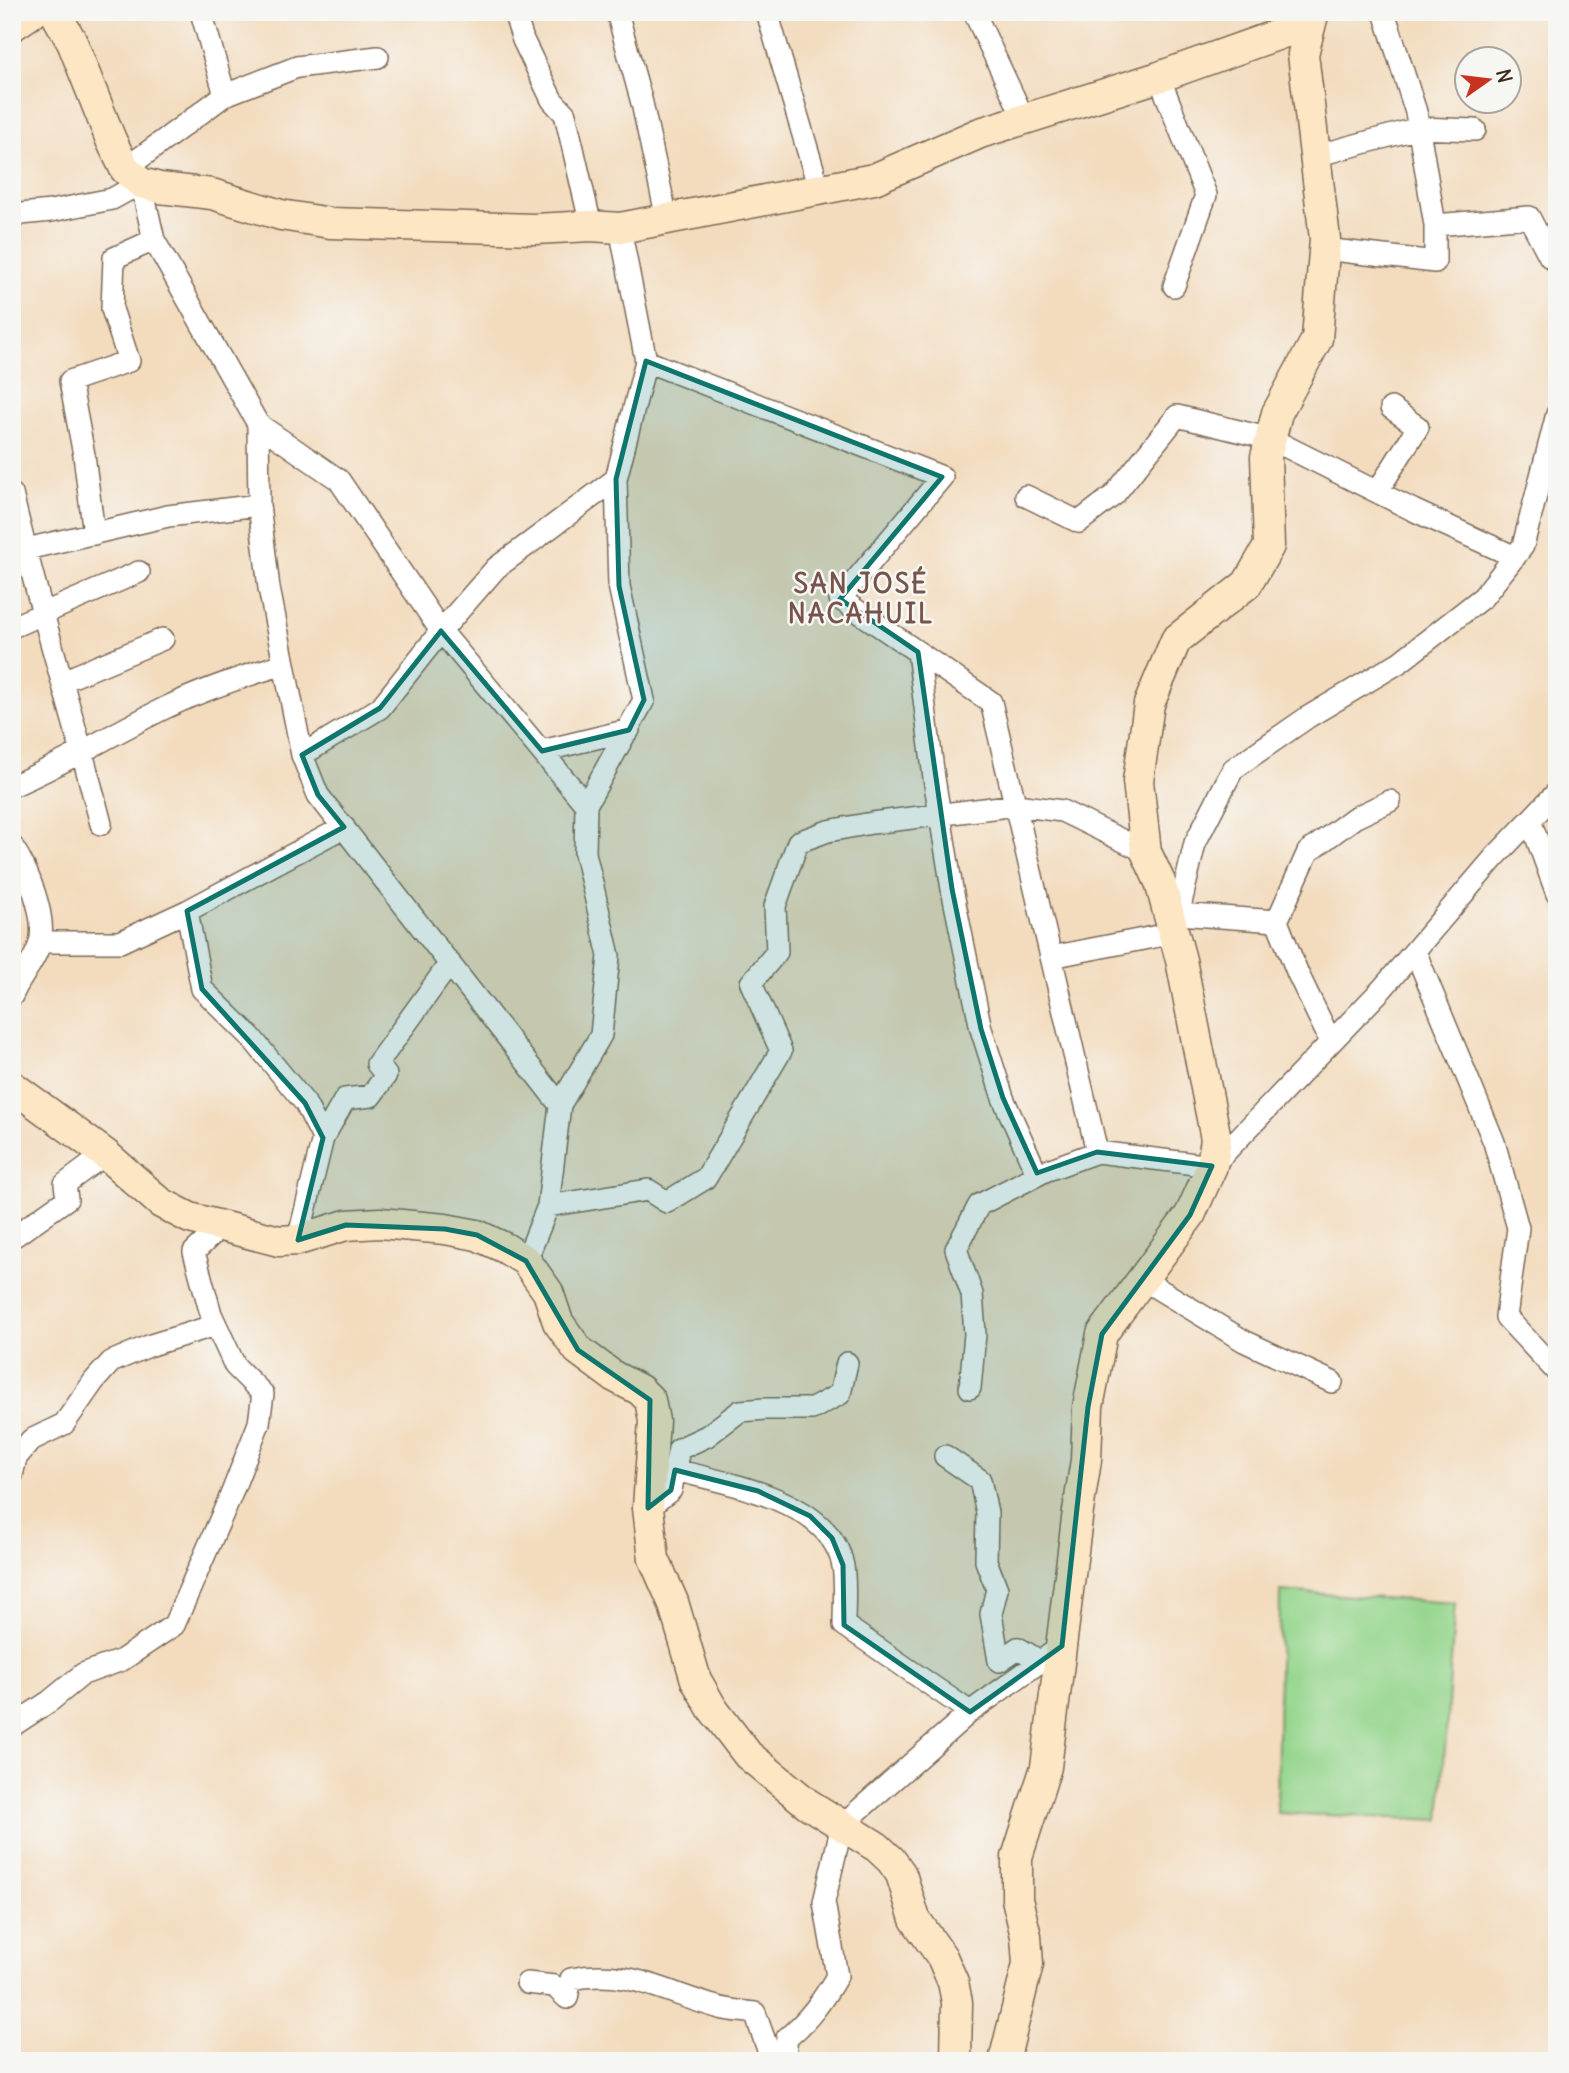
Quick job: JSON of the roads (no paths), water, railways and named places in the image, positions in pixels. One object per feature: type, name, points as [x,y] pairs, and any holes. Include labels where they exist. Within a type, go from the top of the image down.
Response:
[{"type":"street","points":[[12,26],[33,12]]},
{"type":"street","points":[[55,12],[72,42],[111,140],[133,176],[154,240],[258,424],[339,480],[441,631],[586,805]]},
{"type":"street","points":[[201,12],[225,95]]},
{"type":"street","points":[[514,12],[523,40],[552,100],[565,114],[606,227],[646,360],[616,479],[619,586],[644,701],[586,805],[586,853],[609,956],[601,1035],[560,1105],[548,1206],[526,1261]]},
{"type":"street","points":[[617,12],[642,103],[667,219]]},
{"type":"street","points":[[767,12],[819,190]]},
{"type":"street","points":[[974,12],[1024,119]]},
{"type":"street","points":[[1324,250],[1435,261],[1435,225],[1416,112],[1384,12]]},
{"type":"street","points":[[133,176],[160,188],[212,194],[281,215],[330,223],[535,229],[606,227],[667,219],[874,179],[980,132],[1159,77],[1288,31],[1315,13]]},
{"type":"street","points":[[1213,1167],[1216,1139],[1176,924],[1146,852],[1138,781],[1149,704],[1176,640],[1247,584],[1269,546],[1266,457],[1277,413],[1317,339],[1324,250],[1303,54],[1315,13]]},
{"type":"street","points":[[12,219],[21,214],[112,199],[133,176],[225,95],[297,67],[378,57]]},
{"type":"street","points":[[1159,77],[1206,195],[1174,286]]},
{"type":"street","points":[[1315,156],[1419,128],[1475,130]]},
{"type":"street","points":[[1435,225],[1529,217],[1550,257],[1557,262]]},
{"type":"street","points":[[94,534],[84,455],[70,381],[129,361],[112,309],[114,258],[154,240]]},
{"type":"street","points":[[646,360],[942,477],[840,599],[991,702],[1097,1152]]},
{"type":"street","points":[[1377,492],[1418,427],[1391,408]]},
{"type":"street","points":[[1176,924],[1195,842],[1233,769],[1308,718],[1400,662],[1483,597],[1523,546],[1557,414]]},
{"type":"street","points":[[1026,496],[1079,522],[1114,495],[1177,416],[1271,439],[1514,557]]},
{"type":"street","points":[[258,424],[259,505],[269,588],[302,755],[318,795],[560,1105]]},
{"type":"street","points":[[302,755],[380,708],[441,631],[496,568],[616,479]]},
{"type":"street","points":[[12,494],[19,550],[63,681],[101,824]]},
{"type":"street","points":[[19,550],[168,516],[259,505]]},
{"type":"street","points":[[12,627],[139,572]]},
{"type":"street","points":[[63,681],[163,639]]},
{"type":"street","points":[[918,652],[939,814],[981,1029],[1003,1098],[1037,1174]]},
{"type":"street","points":[[12,786],[167,707],[214,686],[284,664]]},
{"type":"street","points":[[542,751],[629,730]]},
{"type":"street","points":[[1004,2061],[1028,1964],[1026,1936],[1017,1899],[1017,1857],[1046,1767],[1051,1654],[1078,1511],[1086,1460],[1088,1407],[1102,1334],[1190,1215],[1213,1167],[1382,989],[1494,858],[1557,792]]},
{"type":"street","points":[[1331,1042],[1297,974],[1277,921],[1308,852],[1354,818],[1390,801]]},
{"type":"street","points":[[548,1206],[649,1190],[667,1202],[706,1178],[781,1051],[751,983],[776,952],[775,906],[798,842],[828,831],[1016,805],[1062,811],[1146,852]]},
{"type":"street","points":[[1530,820],[1557,894]]},
{"type":"street","points":[[40,942],[120,942],[187,911],[344,827]]},
{"type":"street","points":[[12,846],[23,862],[39,908],[40,942],[12,996]]},
{"type":"street","points":[[187,911],[202,989],[250,1036],[305,1104],[323,1138]]},
{"type":"street","points":[[1051,957],[1176,924],[1277,921]]},
{"type":"street","points":[[1415,951],[1494,1142],[1518,1228],[1506,1317],[1557,1372]]},
{"type":"street","points":[[298,1240],[323,1138],[345,1099],[371,1096],[386,1075],[377,1064],[450,963]]},
{"type":"street","points":[[12,1086],[105,1154],[161,1203],[190,1218],[279,1241],[298,1240],[346,1225],[380,1223],[445,1229],[477,1235],[526,1261],[548,1292],[558,1322],[578,1350],[613,1376],[640,1390],[650,1400],[654,1421],[648,1508],[654,1559],[673,1602],[696,1680],[712,1708],[748,1755],[808,1804],[877,1847],[901,1874],[915,1919],[942,1957],[953,1982],[957,2002],[956,2061]]},
{"type":"street","points":[[970,1388],[975,1334],[972,1294],[956,1249],[979,1205],[1037,1174],[1097,1152],[1213,1167]]},
{"type":"street","points":[[16,1235],[67,1199],[65,1184],[105,1154]]},
{"type":"street","points":[[12,1727],[83,1674],[122,1660],[174,1625],[231,1495],[259,1423],[263,1394],[236,1366],[216,1325],[194,1252],[220,1227]]},
{"type":"street","points":[[1142,1279],[1244,1342],[1332,1382]]},
{"type":"street","points":[[12,1475],[16,1458],[31,1440],[64,1424],[93,1381],[111,1362],[151,1345],[216,1325]]},
{"type":"street","points":[[648,1508],[671,1490],[678,1449],[707,1436],[740,1412],[812,1409],[840,1394],[847,1363]]},
{"type":"street","points":[[945,1456],[980,1480],[987,1513],[986,1561],[996,1589],[992,1614],[999,1661],[1018,1648],[1051,1654]]},
{"type":"street","points":[[675,1470],[758,1491],[810,1516],[832,1538],[843,1565],[844,1625],[970,1712]]},
{"type":"street","points":[[784,2061],[787,2038],[804,2024],[822,2002],[837,1976],[824,1902],[842,1825],[970,1712],[1051,1654]]},
{"type":"street","points":[[527,1983],[554,1986],[568,1998],[571,1979],[595,1974],[651,1983],[719,2008],[755,2013],[787,2038]]},
{"type":"street","points":[[755,2013],[772,2061]]},
{"type":"district","name":"SAN JOSÉ NACAHUIL","points":[[861,598]]}]
